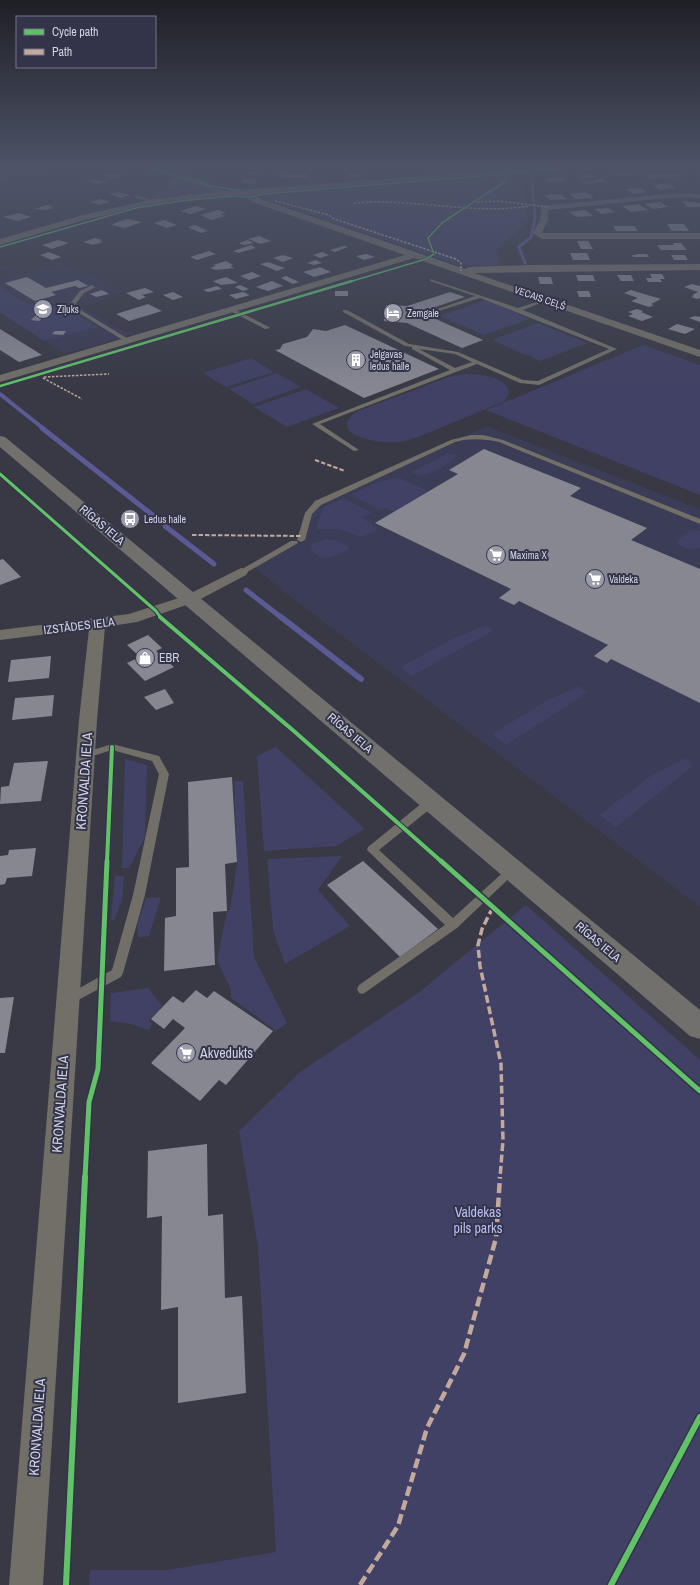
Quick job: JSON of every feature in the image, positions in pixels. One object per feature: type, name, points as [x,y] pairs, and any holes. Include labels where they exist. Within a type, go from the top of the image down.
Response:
[{"type":"main road","name":"RĪGAS IELA","points":[[0,440],[700,1027]]},
{"type":"street","name":"VECAIS CEĻŠ","points":[[377,242],[700,354]]},
{"type":"street","points":[[0,379],[415,255]]},
{"type":"street","points":[[665,267],[700,277]]},
{"type":"street","points":[[464,272],[492,269],[700,267]]},
{"type":"street","name":"IZSTĀDES IELA","points":[[0,635],[131,619],[190,599],[241,572]]},
{"type":"street","name":"KRONVALDA IELA","points":[[26,1585],[86,755],[97,624]]},
{"type":"lane","points":[[408,345],[456,353],[522,382],[539,383],[614,349],[518,310],[432,280]]},
{"type":"lane","points":[[92,287],[82,292],[71,306],[128,341]]},
{"type":"lane","points":[[428,314],[480,296]]},
{"type":"lane","points":[[518,310],[544,300]]},
{"type":"lane","points":[[232,310],[267,328]]},
{"type":"lane","points":[[345,311],[454,370]]},
{"type":"lane","points":[[356,450],[314,424],[477,362]]},
{"type":"lane","points":[[241,572],[298,542],[309,513],[318,503],[453,441],[474,436],[484,436],[501,441],[700,522]]},
{"type":"lane","points":[[68,1001],[117,973],[139,894],[164,774],[156,758],[112,747],[86,755]]},
{"type":"lane","points":[[431,802],[372,850],[453,925]]},
{"type":"lane","points":[[363,989],[453,925],[513,870]]},
{"type":"shaded area","name":"Zīļuks","points":[[63,265],[104,279],[124,292],[82,307],[130,335],[65,354],[0,312],[0,279],[18,275],[0,269],[0,266],[24,274]]},
{"type":"shaded area","points":[[486,426],[700,509],[700,907],[283,591],[253,566],[301,540],[313,508]]},
{"type":"green space","points":[[392,242],[505,242],[496,250],[500,265],[462,266]]},
{"type":"green space","points":[[0,287],[28,304],[64,307],[97,327],[44,341],[0,312]]},
{"type":"green space","points":[[485,300],[530,319],[484,335],[440,316]]},
{"type":"green space","points":[[538,323],[587,343],[540,361],[492,340]]},
{"type":"green space","points":[[643,345],[700,365],[700,495],[486,410]]},
{"type":"green space","points":[[251,358],[274,372],[226,387],[203,373]]},
{"type":"green space","points":[[277,373],[301,387],[253,404],[229,389]]},
{"type":"green space","points":[[465,374],[492,377],[499,380],[508,388],[509,394],[503,402],[424,435],[400,442],[381,442],[359,437],[351,432],[347,426],[349,419],[358,411],[449,377]]},
{"type":"green space","points":[[306,389],[339,408],[287,427],[254,407]]},
{"type":"green space","points":[[447,454],[454,454],[456,456],[442,468],[424,475],[413,473],[413,471]]},
{"type":"green space","points":[[393,478],[402,479],[428,491],[394,512],[386,508],[381,510],[351,495],[375,483]]},
{"type":"green space","points":[[343,498],[372,513],[362,517],[376,528],[375,532],[361,537],[339,529],[316,529],[323,508]]},
{"type":"green space","points":[[690,530],[700,531],[700,548],[694,549],[682,547],[677,543],[679,539]]},
{"type":"green space","points":[[325,539],[336,540],[348,546],[349,549],[333,557],[323,558],[314,553],[310,547],[312,544]]},
{"type":"green space","points":[[486,625],[493,631],[412,676],[401,667],[454,638]]},
{"type":"green space","points":[[579,686],[587,693],[506,745],[492,734],[546,701]]},
{"type":"green space","points":[[276,747],[365,829],[336,846],[264,851],[257,756]]},
{"type":"green space","points":[[686,758],[693,766],[616,827],[599,815],[652,775]]},
{"type":"green space","points":[[125,759],[147,765],[145,837],[129,868],[122,868]]},
{"type":"green space","points":[[234,781],[243,781],[254,957],[287,1023],[276,1031],[231,998],[231,990],[217,960],[227,911],[230,910],[237,864]]},
{"type":"green space","points":[[342,856],[318,890],[350,926],[285,964],[273,930],[267,859]]},
{"type":"green space","points":[[115,876],[124,876],[122,900],[114,920],[111,920]]},
{"type":"green space","points":[[161,897],[149,936],[138,938],[137,925],[146,898]]},
{"type":"green space","name":"Valdekas pils parks","points":[[526,905],[700,1060],[700,1585],[89,1585],[90,1570],[167,1570],[276,1552],[258,1247],[239,1131],[300,1072],[418,993]]},
{"type":"green space","points":[[148,988],[162,1006],[149,1020],[152,1024],[149,1030],[131,1024],[110,1021],[111,993]]},
{"type":"building","points":[[52,242],[69,243],[52,249],[42,245]]},
{"type":"building","points":[[83,242],[103,242],[103,242],[93,245]]},
{"type":"building","points":[[252,242],[254,243],[244,245],[239,243]]},
{"type":"building","points":[[255,242],[267,242],[260,244]]},
{"type":"building","points":[[577,242],[589,242],[593,249],[581,249]]},
{"type":"building","points":[[673,243],[681,243],[687,250],[661,250],[657,245],[674,245]]},
{"type":"building","points":[[251,245],[256,248],[238,253],[233,251]]},
{"type":"building","points":[[344,246],[348,247],[335,252],[330,250]]},
{"type":"building","points":[[209,251],[216,254],[197,260],[190,257]]},
{"type":"building","points":[[49,252],[61,257],[52,260],[40,255]]},
{"type":"building","points":[[322,252],[329,255],[320,258],[313,255]]},
{"type":"building","points":[[570,253],[587,253],[590,260],[573,260]]},
{"type":"building","points":[[366,254],[375,257],[364,260],[356,256]]},
{"type":"building","points":[[636,254],[647,254],[649,257],[633,257],[632,255],[637,255]]},
{"type":"building","points":[[283,255],[293,258],[283,262],[273,258]]},
{"type":"building","points":[[671,255],[685,255],[688,260],[674,260]]},
{"type":"building","points":[[316,260],[322,263],[314,265],[307,263]]},
{"type":"building","points":[[226,261],[233,265],[230,266],[234,268],[216,270],[210,268],[216,266],[213,265]]},
{"type":"building","points":[[268,262],[285,268],[277,271],[260,264]]},
{"type":"building","points":[[320,267],[331,272],[314,277],[303,272]]},
{"type":"building","points":[[252,272],[261,276],[249,280],[240,276]]},
{"type":"building","points":[[650,274],[662,274],[665,279],[660,279],[662,282],[648,282],[646,278],[652,278]]},
{"type":"building","points":[[576,275],[593,275],[595,281],[578,281]]},
{"type":"building","points":[[617,275],[631,275],[634,281],[621,281]]},
{"type":"building","points":[[286,276],[299,282],[293,284],[281,278]]},
{"type":"building","points":[[27,277],[46,288],[78,280],[88,286],[79,288],[75,286],[51,292],[56,295],[35,301],[5,283]]},
{"type":"building","points":[[226,277],[238,283],[221,285],[213,281]]},
{"type":"building","points":[[538,277],[551,277],[553,284],[540,284]]},
{"type":"building","points":[[272,281],[283,286],[268,291],[256,287]]},
{"type":"building","points":[[692,284],[700,286],[700,298],[697,299],[691,297],[698,292],[684,287]]},
{"type":"building","points":[[240,285],[249,289],[243,291],[235,287]]},
{"type":"building","points":[[217,286],[222,289],[208,292],[203,290]]},
{"type":"building","points":[[145,288],[154,292],[142,295],[146,297],[139,300],[126,293]]},
{"type":"building","points":[[102,290],[109,294],[96,297],[90,294]]},
{"type":"building","points":[[631,290],[661,299],[651,304],[654,305],[649,307],[631,301],[638,298],[624,293]]},
{"type":"building","points":[[335,291],[348,291],[348,296],[335,296]]},
{"type":"building","points":[[577,291],[589,291],[591,297],[579,297]]},
{"type":"building","points":[[173,292],[183,297],[173,300],[163,295]]},
{"type":"building","points":[[243,292],[250,295],[236,299],[229,295]]},
{"type":"building","points":[[450,292],[465,297],[420,312],[483,340],[462,348],[407,323],[384,321],[386,305],[407,306]]},
{"type":"building","points":[[148,304],[162,311],[129,321],[116,314]]},
{"type":"building","points":[[637,309],[653,317],[642,321],[628,316],[633,314],[628,312]]},
{"type":"building","points":[[35,316],[43,317],[39,321],[31,320]]},
{"type":"building","points":[[695,316],[700,317],[700,322],[689,318]]},
{"type":"building","points":[[677,324],[695,329],[685,334],[668,329]]},
{"type":"building","name":"Jelgavas ledus halle","points":[[345,325],[439,369],[364,398],[275,350],[280,349],[283,344],[307,337],[313,329],[326,331]]},
{"type":"building","points":[[0,329],[42,355],[19,362],[0,350]]},
{"type":"building","points":[[55,331],[66,331],[63,335],[52,334]]},
{"type":"building","name":"Valdeka","points":[[484,449],[581,488],[570,496],[647,528],[631,540],[700,569],[700,703],[611,659],[607,663],[594,656],[608,645],[519,601],[514,605],[499,598],[511,589],[375,523],[458,474],[449,470]]},
{"type":"building","points":[[3,559],[21,577],[0,585],[0,560]]},
{"type":"building","points":[[148,635],[162,648],[156,651],[174,667],[145,681],[127,663],[140,657],[127,645]]},
{"type":"building","points":[[51,656],[49,678],[8,682],[11,660]]},
{"type":"building","points":[[165,689],[174,703],[156,710],[144,697]]},
{"type":"building","points":[[54,695],[52,716],[12,720],[15,698]]},
{"type":"building","points":[[48,761],[41,801],[0,804],[1,787],[9,786],[14,763]]},
{"type":"building","points":[[232,777],[237,862],[225,864],[227,911],[213,912],[215,965],[164,971],[165,918],[176,916],[176,868],[189,867],[188,782]]},
{"type":"building","points":[[36,848],[32,876],[7,878],[5,884],[0,885],[0,856],[8,855],[9,850]]},
{"type":"building","points":[[363,861],[438,929],[400,957],[327,885]]},
{"type":"building","points":[[196,990],[207,998],[214,991],[273,1031],[226,1085],[219,1080],[200,1101],[151,1063],[185,1028],[173,1019],[164,1029],[151,1019],[173,996],[183,1003]]},
{"type":"building","points":[[14,997],[5,1053],[0,1053],[0,998]]},
{"type":"building","points":[[207,1144],[208,1216],[223,1214],[225,1298],[242,1296],[246,1393],[178,1403],[178,1307],[161,1310],[162,1216],[147,1218],[148,1151]]},
{"type":"waterway","points":[[525,242],[519,247],[525,263]]},
{"type":"waterway","points":[[0,394],[44,429]]},
{"type":"waterway","points":[[42,428],[155,517]]},
{"type":"waterway","points":[[165,526],[214,564]]},
{"type":"waterway","points":[[246,590],[282,618]]},
{"type":"waterway","points":[[281,617],[361,679]]},
{"type":"marked path","points":[[404,242],[456,259],[461,263],[461,271]]},
{"type":"marked path","points":[[44,377],[109,374]]},
{"type":"marked path","points":[[43,378],[82,399]]},
{"type":"marked path","points":[[315,460],[345,471]]},
{"type":"marked path","points":[[192,535],[302,536]]},
{"type":"marked path","points":[[360,1585],[398,1526],[427,1428],[464,1354],[496,1238],[503,1140],[501,1064],[480,966],[478,945],[482,929],[493,907]]},
{"type":"cycle path","points":[[0,247],[18,242]]},
{"type":"cycle path","points":[[0,386],[426,259],[434,254],[429,242]]},
{"type":"cycle path","points":[[0,474],[156,611],[162,620],[295,732],[700,1091]]},
{"type":"cycle path","points":[[66,1585],[89,1102],[98,1069],[112,747]]},
{"type":"cycle path","points":[[611,1585],[700,1417]]},
{"type":"place","name":"Zīļuks","points":[[43,309]]},
{"type":"place","name":"Zemgale","points":[[393,313]]},
{"type":"place","name":"Jelgavas ledus halle","points":[[356,360]]},
{"type":"place","name":"Ledus halle","points":[[130,519]]},
{"type":"place","name":"Maxima X","points":[[496,555]]},
{"type":"place","name":"Valdeka","points":[[595,579]]},
{"type":"place","name":"EBR","points":[[145,658]]},
{"type":"place","name":"Akvedukts","points":[[186,1053]]}]
